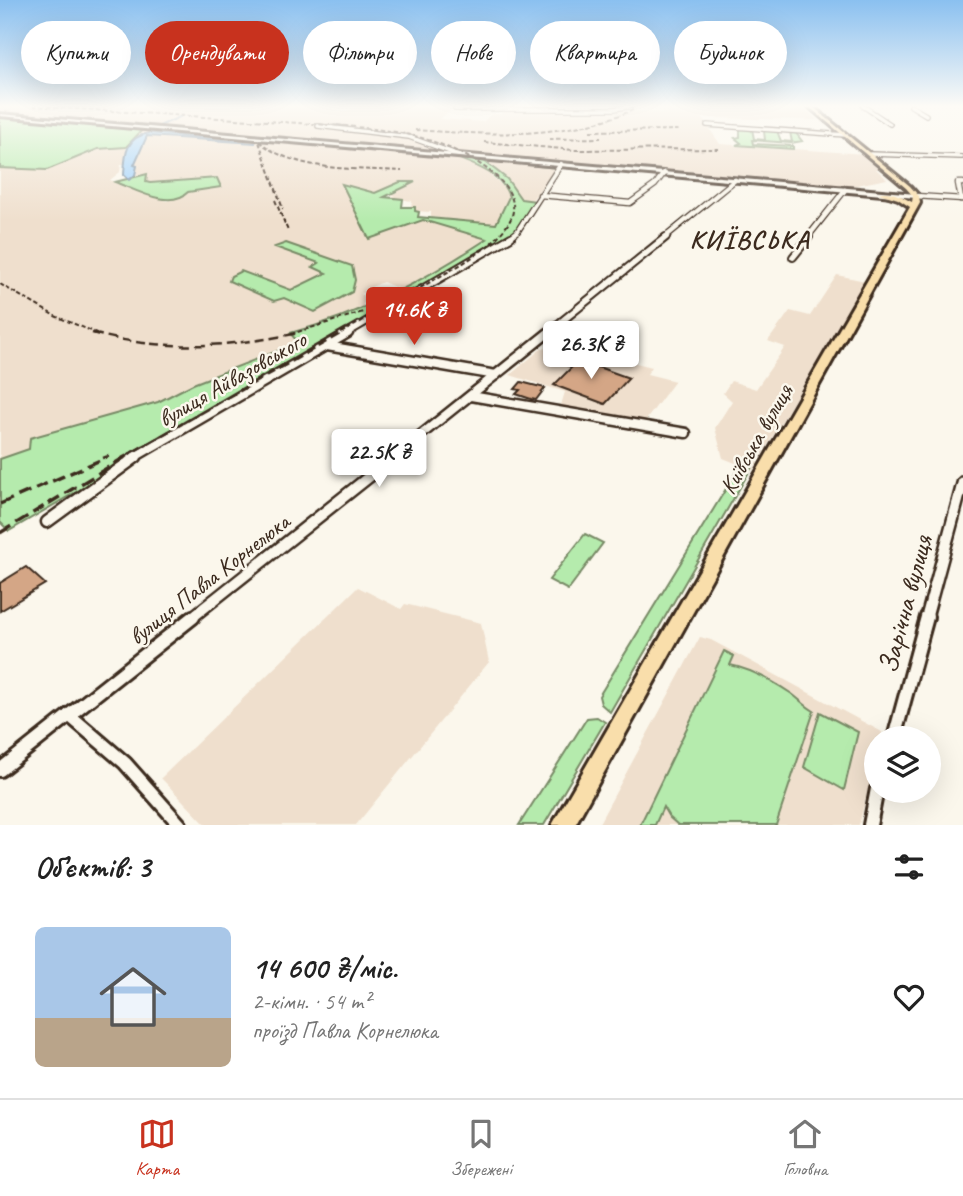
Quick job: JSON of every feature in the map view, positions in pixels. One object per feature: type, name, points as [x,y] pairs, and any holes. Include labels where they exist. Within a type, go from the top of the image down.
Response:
[{"type":"main road","points":[[857,144],[913,196]]},
{"type":"main road","points":[[882,193],[900,198],[913,196]]},
{"type":"main road","points":[[882,193],[913,196]]},
{"type":"main road","name":"Київська вулиця","points":[[563,825],[913,196]]},
{"type":"street","points":[[339,144],[882,193]]},
{"type":"street","points":[[430,144],[459,155]]},
{"type":"street","points":[[870,155],[962,157]]},
{"type":"street","name":"вулиця Айвазовського","points":[[47,522],[127,462],[507,240],[517,232],[561,164]]},
{"type":"street","points":[[540,195],[630,204],[655,185],[664,173]]},
{"type":"street","name":"вулиця Павла Корнелюка","points":[[0,770],[471,396],[695,216],[735,180]]},
{"type":"street","points":[[913,196],[962,199],[958,183],[963,183]]},
{"type":"street","points":[[793,257],[845,190]]},
{"type":"street","points":[[951,199],[963,206]]},
{"type":"street","points":[[327,346],[496,375]]},
{"type":"street","points":[[471,396],[686,433]]},
{"type":"street","name":"Зарічна вулиця","points":[[897,726],[963,482]]},
{"type":"street","points":[[69,715],[125,763],[180,825]]},
{"type":"street","points":[[870,825],[874,803]]},
{"type":"shaded area","points":[[141,144],[727,144],[865,154],[882,168],[876,169],[887,179],[842,188],[451,154],[485,170],[507,190],[509,197],[496,225],[431,217],[431,212],[415,211],[415,207],[411,207],[412,201],[392,198],[394,195],[391,195],[413,183],[404,182],[375,193],[342,184],[369,239],[423,220],[488,239],[402,290],[383,282],[369,288],[361,294],[371,300],[362,304],[365,307],[324,323],[290,332],[297,341],[285,348],[193,384],[158,402],[30,438],[29,449],[0,459],[0,168],[47,170],[98,149],[126,147],[126,164],[121,164],[120,172],[110,180],[167,201],[188,192],[217,188],[217,178],[147,183],[147,174],[135,175],[134,165]]},
{"type":"shaded area","points":[[483,160],[556,168],[532,200],[520,199],[507,179]]},
{"type":"shaded area","points":[[837,275],[865,281],[753,470],[723,458],[715,428],[732,401],[723,393],[731,381],[756,389],[785,347],[768,341],[790,311],[810,316]]},
{"type":"shaded area","points":[[542,348],[624,360],[652,367],[647,374],[675,381],[646,420],[560,408],[565,392],[510,375]]},
{"type":"shaded area","points":[[358,587],[401,609],[405,604],[481,623],[489,662],[356,825],[206,825],[161,778]]},
{"type":"shaded area","points":[[700,637],[711,640],[871,726],[864,726],[865,803],[859,825],[598,825]]},
{"type":"green space","points":[[0,144],[128,144],[126,147],[98,149],[47,170],[0,168]]},
{"type":"green space","points":[[736,145],[793,146],[793,149]]},
{"type":"green space","points":[[458,158],[558,165],[556,168],[483,160],[507,179],[521,199],[536,201],[517,232],[9,531],[0,522],[0,459],[29,449],[30,438],[158,402],[193,384],[285,348],[297,341],[290,333],[367,306],[440,268],[487,239],[423,220],[369,239],[342,184],[375,193],[400,182],[415,182],[384,197],[403,199],[402,207],[415,207],[415,211],[419,212],[418,217],[496,224],[509,197],[506,189],[495,176]]},
{"type":"green space","points":[[147,174],[146,182],[150,183],[217,178],[221,187],[163,199],[115,182]]},
{"type":"green space","points":[[286,243],[352,266],[355,280],[352,292],[315,312],[284,298],[274,301],[229,281],[231,276],[241,271],[291,290],[326,273],[313,267],[319,263],[275,247]]},
{"type":"green space","points":[[743,461],[753,465],[610,712],[601,704],[599,696]]},
{"type":"green space","points":[[585,534],[603,543],[568,590],[549,580]]},
{"type":"green space","points":[[724,651],[734,656],[730,665],[770,681],[814,711],[776,825],[678,825],[663,807],[655,825],[640,825]]},
{"type":"green space","points":[[820,712],[858,732],[844,790],[804,767]]},
{"type":"green space","points":[[597,717],[605,722],[544,825],[519,825],[587,718]]},
{"type":"water","points":[[130,144],[143,144],[134,165],[137,166],[135,175],[129,180],[124,175]]},
{"type":"building","points":[[573,358],[629,378],[605,404],[554,385],[572,367],[566,365]]},
{"type":"building","points":[[521,382],[545,388],[536,400],[531,399],[516,394],[520,390],[515,389]]},
{"type":"building","points":[[26,567],[45,584],[0,611],[0,583]]},
{"type":"railway","points":[[260,144],[283,209]]},
{"type":"railway","points":[[264,144],[290,159],[308,164],[346,169],[402,171]]},
{"type":"railway","points":[[339,334],[459,266],[505,228],[513,212],[511,197],[503,183],[472,159],[440,144]]},
{"type":"railway","points":[[512,144],[574,150],[719,149]]},
{"type":"railway","points":[[275,200],[288,231]]},
{"type":"railway","points":[[0,284],[55,316],[99,334]]},
{"type":"railway","points":[[291,334],[363,312]]},
{"type":"railway","points":[[92,333],[170,345],[247,342],[299,333]]},
{"type":"railway","points":[[122,458],[342,333]]},
{"type":"railway","points":[[103,458],[109,456]]},
{"type":"railway","points":[[0,504],[107,457]]},
{"type":"railway","points":[[0,533],[125,457]]},
{"type":"district","name":"КИЇВСЬКА","points":[[750,239]]}]
